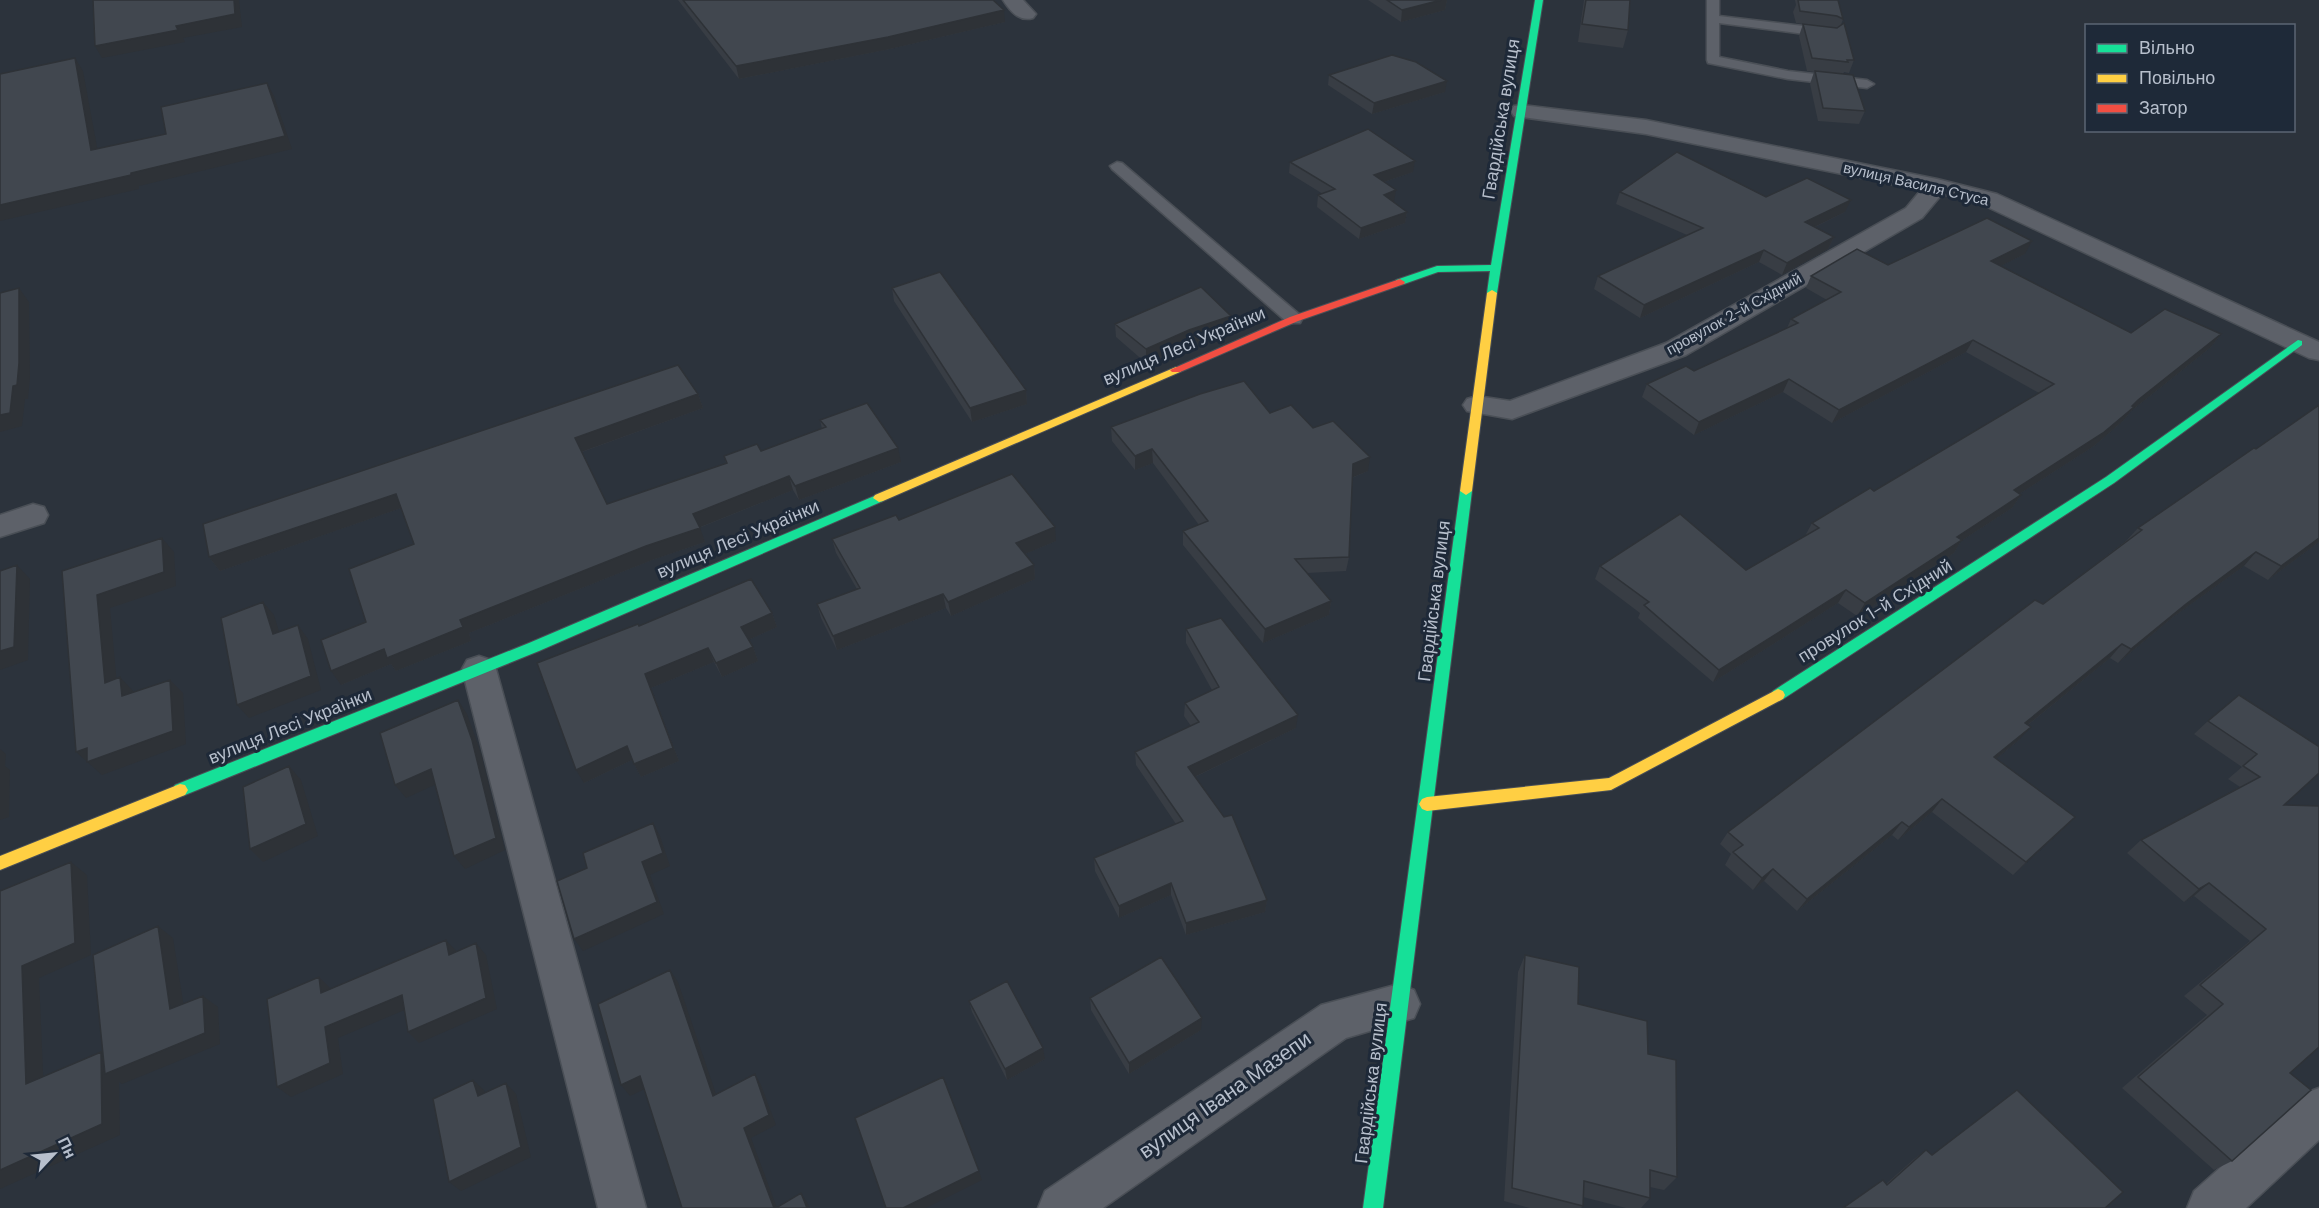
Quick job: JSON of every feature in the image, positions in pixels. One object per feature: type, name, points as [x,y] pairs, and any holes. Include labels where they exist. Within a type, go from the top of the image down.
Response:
[{"type":"street","points":[[1012,0],[1026,14]]},
{"type":"street","name":"Гвардійська вулиця","points":[[1373,1208],[1427,804],[1494,268],[1539,0]]},
{"type":"street","points":[[1524,85],[1646,127]]},
{"type":"street","name":"вулиця Василя Стуса","points":[[1522,111],[1646,127],[1937,186],[1989,199],[2309,347]]},
{"type":"street","name":"провулок 2-й Східний","points":[[1477,405],[1512,410],[1676,349],[1914,213],[1937,186]]},
{"type":"street","name":"вулиця Лесі Українки","points":[[0,863],[478,669],[1294,319],[1437,269],[1494,268]]},
{"type":"street","name":"провулок 1-й Східний","points":[[1427,804],[1611,784],[1769,699],[1923,602],[2309,347]]},
{"type":"street","points":[[0,526],[33,515]]},
{"type":"street","points":[[478,669],[622,1208]]},
{"type":"street","name":"вулиця Івана Мазепи","points":[[1062,1208],[1336,1020],[1399,1004]]},
{"type":"street","points":[[2211,1208],[2319,1110]]},
{"type":"lane","points":[[1713,0],[1713,60],[1788,75],[1867,84]]},
{"type":"lane","points":[[1713,19],[1832,34]]},
{"type":"lane","points":[[1117,166],[1294,319]]},
{"type":"building","points":[[93,0],[234,0],[235,14],[176,26],[178,30],[95,46]]},
{"type":"building","points":[[683,0],[993,0],[1004,10],[888,37],[736,66]]},
{"type":"building","points":[[1387,0],[1441,0],[1402,10]]},
{"type":"building","points":[[1586,0],[1630,0],[1628,30],[1582,24]]},
{"type":"building","points":[[1798,0],[1838,0],[1843,19],[1837,16],[1800,11]]},
{"type":"building","points":[[1844,23],[1854,60],[1847,60],[1848,62],[1812,58],[1803,24],[1837,28]]},
{"type":"building","points":[[1392,55],[1416,62],[1447,81],[1374,103],[1329,75]]},
{"type":"building","points":[[75,58],[91,150],[166,134],[161,107],[267,83],[285,136],[0,205],[0,74]]},
{"type":"building","points":[[1815,71],[1853,75],[1865,111],[1823,108]]},
{"type":"building","points":[[1368,129],[1415,161],[1374,175],[1396,190],[1384,195],[1407,212],[1361,228],[1318,195],[1335,189],[1290,162]]},
{"type":"building","points":[[1677,152],[1766,197],[1807,178],[1851,200],[1805,222],[1834,237],[1787,263],[1764,250],[1644,305],[1598,276],[1703,228],[1620,192]]},
{"type":"building","points":[[1987,218],[2032,241],[1991,261],[2131,333],[2165,309],[2221,334],[2138,400],[2132,406],[2134,407],[2103,433],[2014,490],[2021,495],[1957,537],[1962,540],[1865,603],[1846,590],[1719,670],[1644,605],[1649,602],[1600,566],[1680,514],[1746,570],[1819,528],[1812,523],[1870,488],[1874,491],[2054,384],[1973,340],[1839,410],[1789,379],[1699,422],[1647,384],[1686,366],[1694,371],[1798,323],[1791,319],[1841,292],[1811,276],[1857,249],[1888,265]]},
{"type":"building","points":[[940,272],[1026,390],[970,408],[892,288]]},
{"type":"building","points":[[1201,287],[1231,316],[1189,330],[1146,349],[1115,324]]},
{"type":"building","points":[[19,288],[17,385],[13,386],[10,413],[0,415],[0,293]]},
{"type":"building","points":[[678,365],[698,394],[575,438],[607,504],[727,463],[724,456],[757,444],[761,451],[826,427],[820,420],[867,403],[898,448],[795,486],[789,476],[693,514],[700,528],[646,546],[460,620],[463,627],[387,658],[384,649],[331,671],[321,640],[366,622],[349,569],[414,544],[396,494],[209,557],[203,524]]},
{"type":"building","points":[[1244,381],[1270,413],[1291,405],[1313,428],[1333,421],[1370,457],[1353,464],[1349,557],[1295,559],[1331,601],[1265,629],[1183,531],[1208,521],[1152,449],[1135,456],[1111,427],[1200,394]]},
{"type":"building","points":[[2319,405],[2319,538],[2281,566],[2256,552],[2186,604],[2131,649],[2122,644],[2025,723],[2031,727],[1994,757],[2075,817],[2026,862],[1942,799],[1909,827],[1902,822],[1807,899],[1773,869],[1762,878],[1733,852],[1743,845],[1728,832],[2035,600],[2043,604],[2142,530],[2138,528]]},
{"type":"building","points":[[1012,474],[1055,527],[1016,543],[1034,565],[948,602],[943,594],[833,636],[817,604],[860,588],[832,539],[896,515],[899,520]]},
{"type":"building","points":[[162,538],[164,572],[97,595],[105,683],[120,677],[122,696],[170,680],[173,731],[87,762],[87,748],[76,752],[62,571]]},
{"type":"building","points":[[17,565],[14,647],[0,651],[0,571]]},
{"type":"building","points":[[751,579],[772,613],[741,627],[753,647],[716,663],[708,648],[645,674],[673,748],[634,764],[627,746],[576,770],[537,663],[638,624],[639,626]]},
{"type":"building","points":[[263,602],[273,634],[298,625],[311,676],[237,705],[221,618]]},
{"type":"building","points":[[1221,618],[1298,715],[1188,767],[1224,817],[1232,815],[1267,900],[1186,923],[1171,883],[1119,906],[1094,858],[1183,821],[1135,752],[1199,722],[1185,703],[1219,687],[1186,629]]},
{"type":"building","points":[[2239,695],[2319,746],[2319,773],[2284,805],[2319,806],[2319,1047],[2290,1073],[2311,1090],[2232,1161],[2138,1077],[2223,1004],[2200,985],[2266,929],[2209,883],[2199,889],[2141,840],[2260,777],[2243,766],[2257,754],[2208,721]]},
{"type":"building","points":[[458,700],[472,740],[496,838],[454,856],[431,769],[395,785],[380,733]]},
{"type":"building","points":[[289,766],[306,824],[250,849],[243,787]]},
{"type":"building","points":[[653,823],[663,853],[642,862],[657,902],[574,939],[557,881],[587,868],[583,853]]},
{"type":"building","points":[[71,862],[75,943],[22,966],[26,1084],[101,1052],[102,1124],[0,1170],[0,891]]},
{"type":"building","points":[[158,926],[170,1009],[203,996],[205,1033],[105,1074],[93,955]]},
{"type":"building","points":[[446,940],[449,955],[476,943],[486,998],[408,1032],[402,995],[325,1027],[330,1063],[277,1087],[267,999],[319,977],[321,993]]},
{"type":"building","points":[[1525,955],[1579,967],[1578,1004],[1647,1021],[1648,1054],[1676,1060],[1677,1177],[1650,1170],[1650,1198],[1584,1181],[1583,1206],[1512,1188]]},
{"type":"building","points":[[1161,957],[1202,1018],[1129,1063],[1090,998]]},
{"type":"building","points":[[670,970],[713,1096],[755,1074],[769,1115],[744,1128],[774,1208],[682,1208],[640,1076],[621,1085],[598,1004]]},
{"type":"building","points":[[1007,981],[1043,1048],[1005,1069],[969,1001]]},
{"type":"building","points":[[943,1077],[979,1171],[903,1208],[886,1208],[855,1118]]},
{"type":"building","points":[[473,1080],[478,1096],[506,1083],[521,1147],[449,1182],[433,1099]]},
{"type":"building","points":[[2017,1090],[2123,1192],[2105,1208],[1843,1208],[1883,1180],[1887,1185],[1926,1150],[1932,1155]]},
{"type":"building","points":[[801,1193],[807,1208],[776,1208]]},
{"type":"traffic: fast","points":[[1492,293],[1539,0]]},
{"type":"traffic: fast","points":[[1400,282],[1437,269],[1495,268]]},
{"type":"traffic: fast","points":[[1778,695],[2110,480],[2298,343]]},
{"type":"traffic: fast","points":[[1373,1208],[1466,491]]},
{"type":"traffic: fast","points":[[180,790],[534,647],[879,498]]},
{"type":"traffic: slow","points":[[1466,491],[1492,293]]},
{"type":"traffic: slow","points":[[879,498],[1176,370]]},
{"type":"traffic: slow","points":[[1427,804],[1611,784],[1778,695]]},
{"type":"traffic: slow","points":[[0,863],[180,790]]},
{"type":"traffic: jam","points":[[1176,370],[1294,319],[1400,282]]}]
